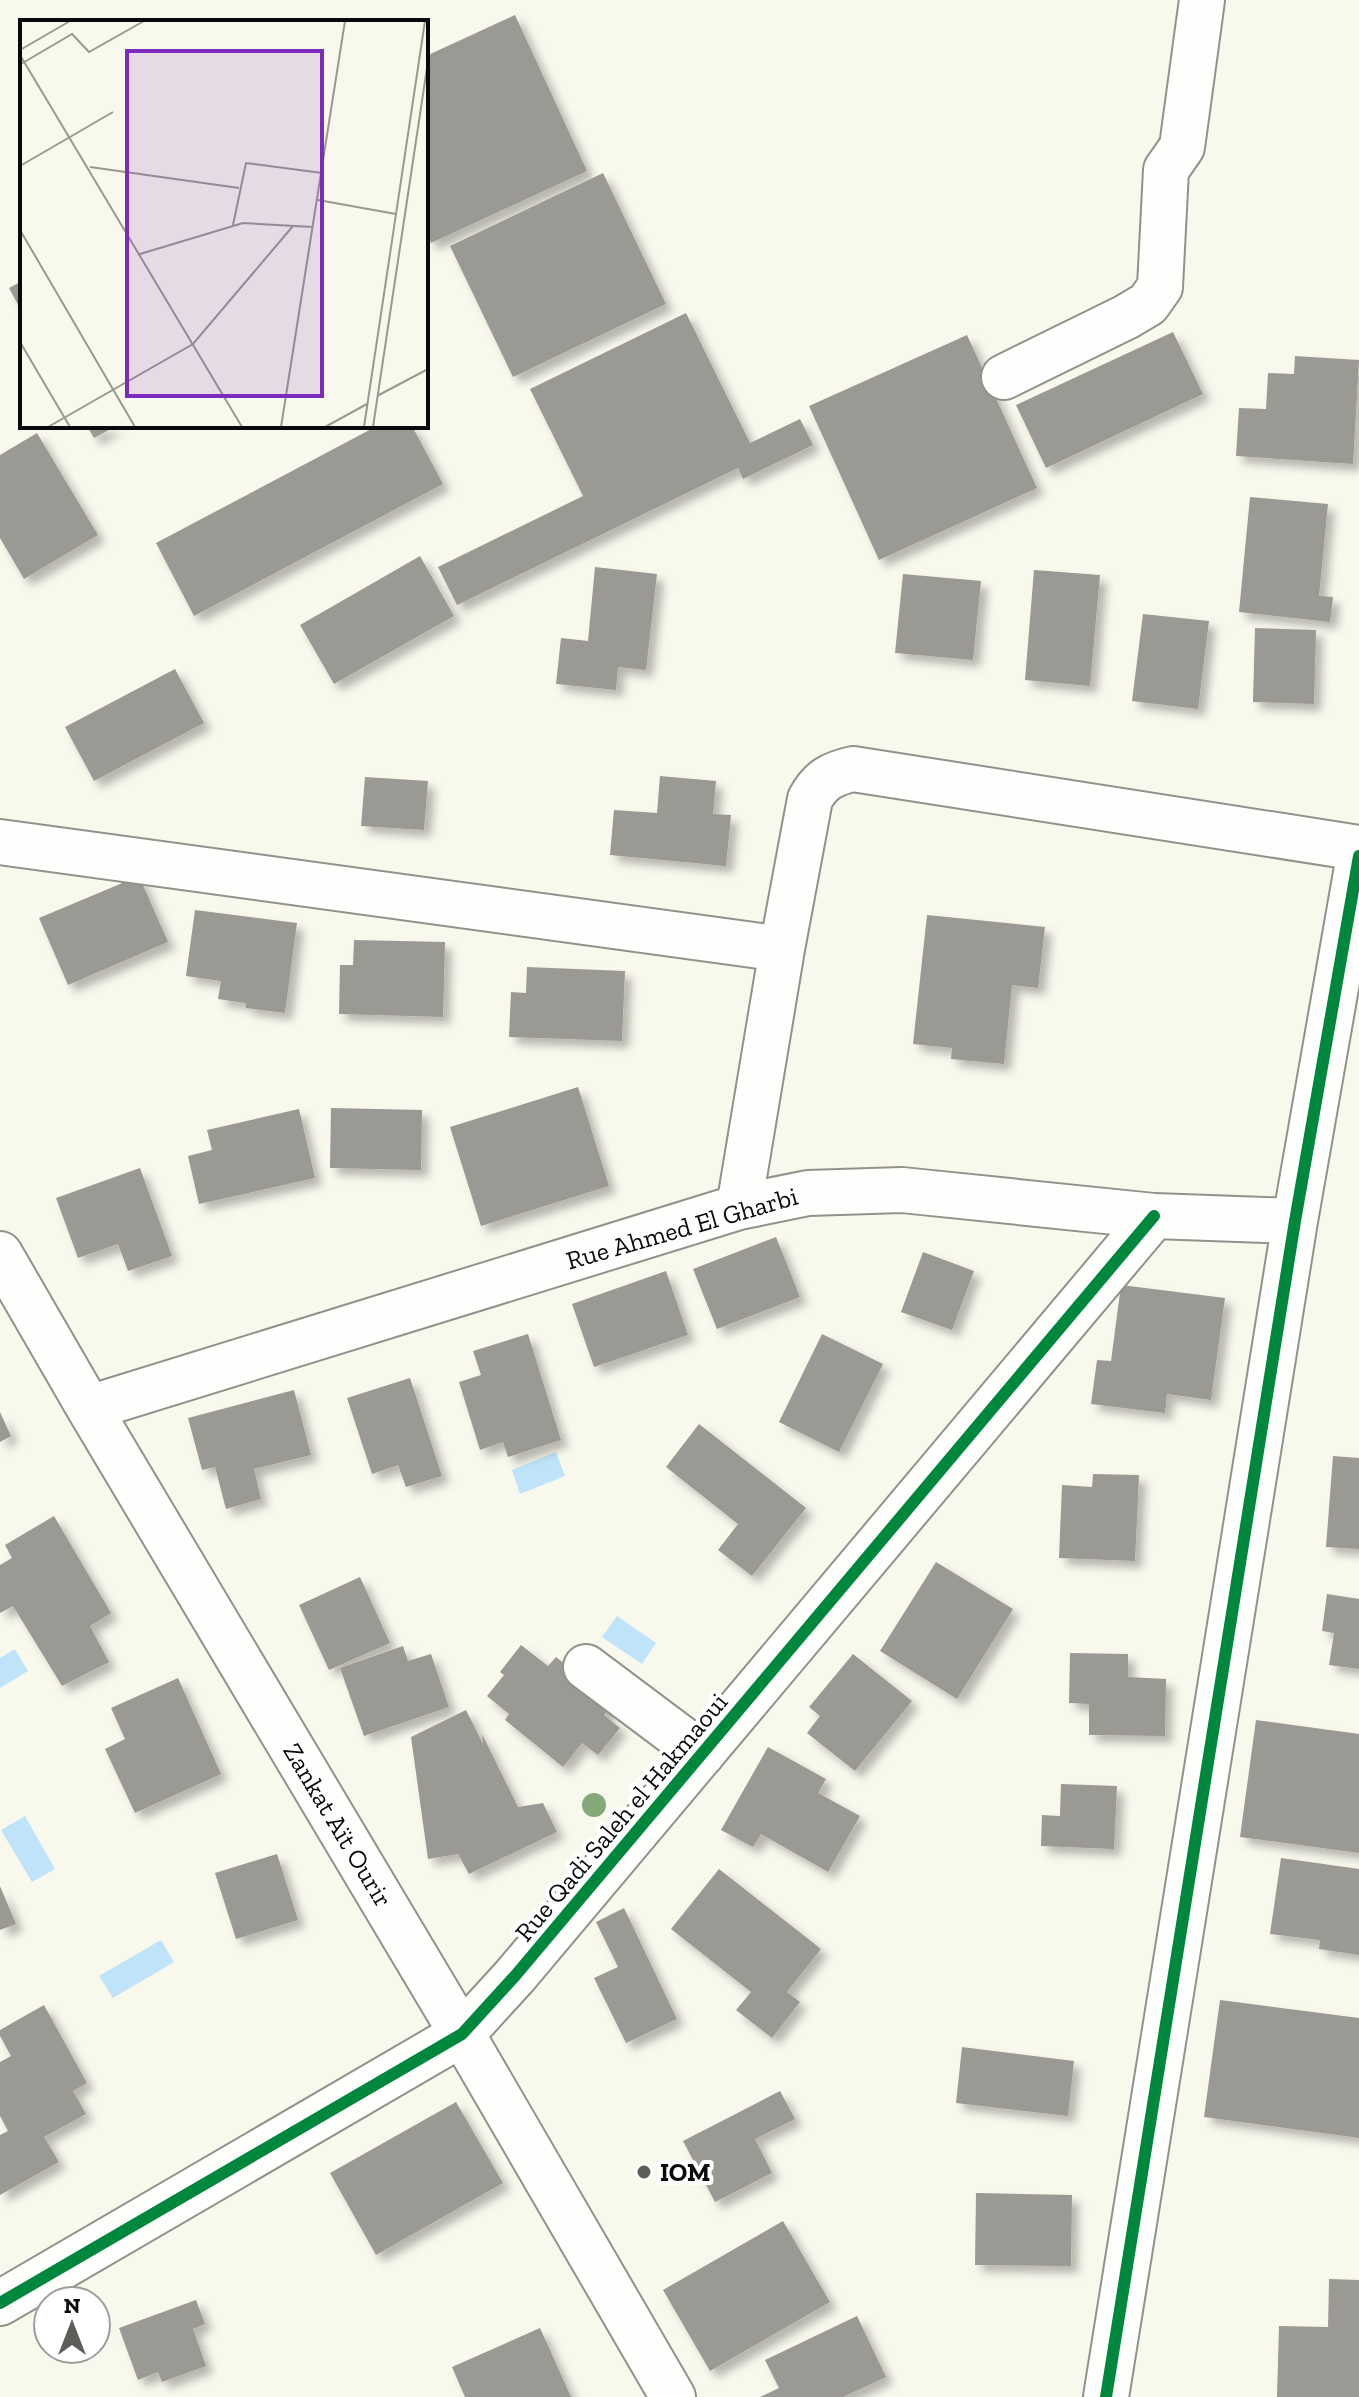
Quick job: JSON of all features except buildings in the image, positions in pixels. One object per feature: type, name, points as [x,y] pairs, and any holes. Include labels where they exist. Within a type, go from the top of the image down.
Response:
[{"type":"street","points":[[1004,377],[1126,317],[1148,304],[1160,287],[1166,170],[1182,147],[1202,0]]},
{"type":"street","points":[[739,1207],[810,799],[817,786],[829,775],[853,769],[1359,848]]},
{"type":"street","points":[[0,842],[782,949]]},
{"type":"street","points":[[1106,2397],[1295,1221],[1344,1036],[1359,856]]},
{"type":"street","name":"Rue Ahmed El Gharbi","points":[[89,1408],[739,1207],[808,1193],[902,1190],[1154,1216],[1295,1221]]},
{"type":"street","name":"Rue Qadi Saleh el Hakmaoui","points":[[0,2303],[462,2034],[515,1976],[1154,1216]]},
{"type":"street","name":"Zankat Aït Ourir","points":[[0,1254],[673,2397]]},
{"type":"street","points":[[586,1667],[702,1754]]},
{"type":"water","points":[[556,1452],[565,1476],[520,1494],[512,1470]]},
{"type":"water","points":[[617,1616],[656,1643],[642,1664],[602,1637]]},
{"type":"water","points":[[15,1649],[28,1671],[0,1688],[0,1658]]},
{"type":"water","points":[[25,1816],[55,1869],[32,1882],[1,1830]]},
{"type":"water","points":[[161,1940],[174,1962],[113,1998],[99,1976]]},
{"type":"cycle path","points":[[1106,2397],[1295,1221],[1359,856]]},
{"type":"cycle path","points":[[0,2303],[462,2034],[515,1976],[1154,1216]]},
{"type":"place","name":"IOM","points":[[644,2172]]}]
